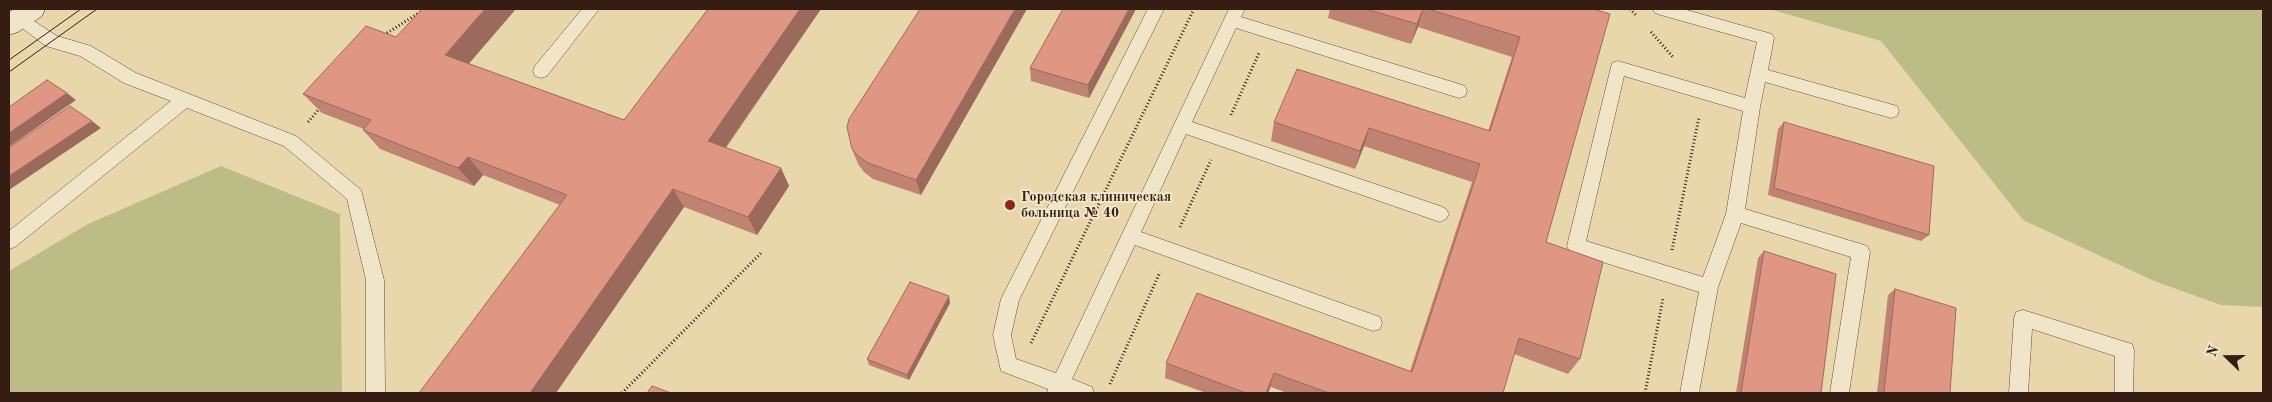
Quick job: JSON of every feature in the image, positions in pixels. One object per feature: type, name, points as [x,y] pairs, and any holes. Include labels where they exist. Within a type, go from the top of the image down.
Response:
[{"type":"lane","points":[[541,71],[591,9]]},
{"type":"lane","points":[[1085,393],[1058,388],[1008,365],[1002,335],[1010,299],[1156,9]]},
{"type":"lane","points":[[1661,9],[1766,38],[1752,107],[1735,214],[1709,287],[1689,393]]},
{"type":"lane","points":[[1058,388],[1235,14],[1268,31],[1459,91]]},
{"type":"lane","points":[[20,17],[52,41],[85,51],[130,78],[290,141],[355,195],[375,280],[376,393]]},
{"type":"lane","points":[[1709,287],[1576,246],[1618,68],[1752,107]]},
{"type":"lane","points":[[1759,74],[1891,111]]},
{"type":"lane","points":[[9,241],[186,100]]},
{"type":"lane","points":[[1182,126],[1440,214]]},
{"type":"lane","points":[[1735,214],[1861,252],[1840,393]]},
{"type":"lane","points":[[1130,235],[1373,323]]},
{"type":"lane","points":[[2018,393],[2023,318],[2125,350],[2124,393]]},
{"type":"path","points":[[381,38],[388,31],[425,9]]},
{"type":"path","points":[[1018,369],[1194,9]]},
{"type":"path","points":[[1630,9],[1643,23]]},
{"type":"path","points":[[1649,30],[1673,58]]},
{"type":"path","points":[[1106,393],[1268,31]]},
{"type":"path","points":[[1645,393],[1703,93]]},
{"type":"path","points":[[290,141],[323,104]]},
{"type":"path","points":[[622,393],[761,254]]},
{"type":"green space","points":[[1769,9],[2263,9],[2263,307],[2221,305],[2154,281],[2023,220],[1881,41]]},
{"type":"green space","points":[[221,166],[340,214],[342,393],[9,393],[9,271],[88,224]]},
{"type":"building","points":[[422,9],[485,9],[445,55],[624,120],[708,9],[800,9],[708,141],[781,168],[748,217],[673,189],[530,393],[419,393],[567,195],[468,157],[458,168],[363,130],[371,120],[303,94],[366,26],[396,37]]},
{"type":"building","points":[[920,9],[1015,9],[916,180],[868,163],[859,157],[852,149],[847,127],[849,119]]},
{"type":"building","points":[[1063,9],[1129,9],[1088,85],[1030,68]]},
{"type":"building","points":[[1366,9],[1423,9],[1417,24]]},
{"type":"building","points":[[1428,9],[1593,9],[1610,14],[1546,242],[1603,262],[1580,359],[1519,338],[1503,393],[1329,393],[1274,373],[1266,393],[1246,393],[1166,363],[1197,293],[1412,372],[1480,164],[1369,128],[1360,151],[1274,122],[1297,69],[1490,131],[1520,37]]},
{"type":"building","points":[[47,80],[67,93],[9,133],[9,107]]},
{"type":"building","points":[[70,106],[92,121],[9,176],[9,148]]},
{"type":"building","points":[[1784,122],[1934,166],[1929,235],[1774,188]]},
{"type":"building","points":[[1764,251],[1836,274],[1821,393],[1741,393]]},
{"type":"building","points":[[910,282],[949,296],[907,375],[867,359]]},
{"type":"building","points":[[1895,289],[1956,308],[1950,393],[1884,393]]},
{"type":"building","points":[[652,386],[671,393],[647,393]]},
{"type":"tram line","points":[[9,60],[81,9]]},
{"type":"tram line","points":[[9,72],[97,9]]},
{"type":"place","name":"Городская клиническая больница № 40","points":[[1010,205]]}]
